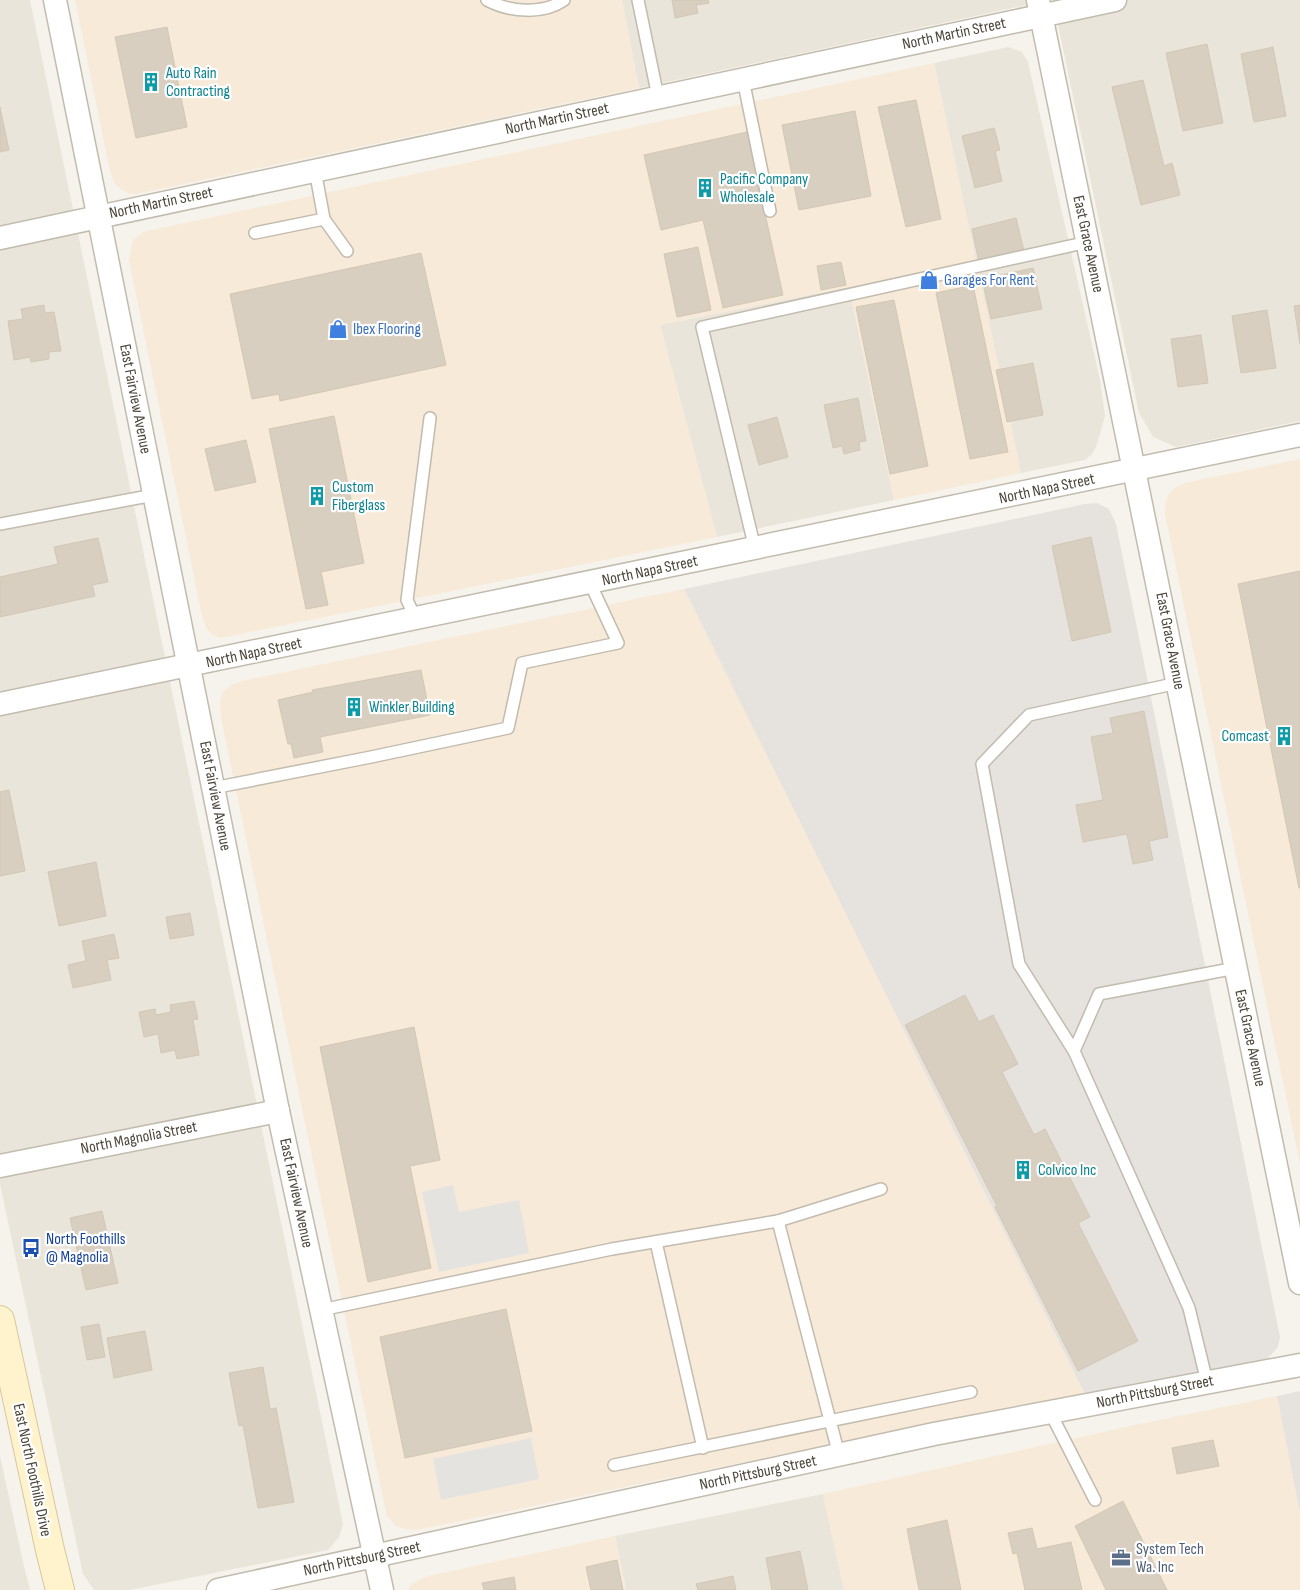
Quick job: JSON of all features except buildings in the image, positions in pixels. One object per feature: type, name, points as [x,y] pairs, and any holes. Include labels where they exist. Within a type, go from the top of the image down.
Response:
[{"type":"main road","name":"East North Foothills Drive","points":[[0,1320],[60,1590]]},
{"type":"street","name":"East Fairview Avenue","points":[[55,0],[278,1111],[382,1590]]},
{"type":"street","name":"North Martin Street","points":[[0,238],[743,79],[1039,8],[1115,0]]},
{"type":"street","name":"East Grace Avenue","points":[[1039,8],[1300,1283]]},
{"type":"street","name":"North Napa Street","points":[[0,704],[1300,435]]},
{"type":"street","name":"North Magnolia Street","points":[[0,1166],[278,1111]]},
{"type":"street","name":"North Pittsburg Street","points":[[218,1590],[934,1434],[1300,1365]]},
{"type":"lane","points":[[487,0],[514,9],[538,10],[564,0]]},
{"type":"lane","points":[[638,0],[658,97]]},
{"type":"lane","points":[[743,79],[770,211]]},
{"type":"lane","points":[[315,170],[324,220],[347,250]]},
{"type":"lane","points":[[255,233],[324,220]]},
{"type":"lane","points":[[754,549],[702,327],[1088,242]]},
{"type":"lane","points":[[416,619],[407,600],[430,418]]},
{"type":"lane","points":[[0,524],[154,495]]},
{"type":"lane","points":[[213,788],[508,728],[522,663],[618,643],[590,583]]},
{"type":"lane","points":[[1178,683],[1029,716],[982,764],[1019,964],[1074,1051],[1189,1308],[1206,1382]]},
{"type":"lane","points":[[1074,1051],[1099,994],[1236,968]]},
{"type":"lane","points":[[321,1310],[612,1249],[778,1221],[881,1189]]},
{"type":"lane","points":[[778,1221],[839,1455]]},
{"type":"lane","points":[[656,1242],[703,1448]]},
{"type":"lane","points":[[614,1465],[971,1392]]},
{"type":"lane","points":[[1050,1412],[1095,1500]]},
{"type":"shaded area","points":[[0,0],[30,0],[343,1524],[339,1537],[328,1550],[130,1590],[94,1590],[83,1574],[0,1184]]},
{"type":"shaded area","points":[[75,0],[622,0],[639,88],[136,194],[128,193],[119,188],[114,182],[110,171]]},
{"type":"shaded area","points":[[622,0],[1050,0],[639,88]]},
{"type":"shaded area","points":[[1053,0],[1300,0],[1300,421],[1176,447],[1153,437],[1139,413]]},
{"type":"shaded area","points":[[1008,47],[1022,52],[1028,62],[1100,380],[1105,416],[1096,447],[1085,460],[1021,473],[934,63]]},
{"type":"shaded area","points":[[934,63],[1021,473],[894,500],[849,287],[660,325],[717,537],[221,638],[213,635],[206,628],[129,260],[133,240],[143,232]]},
{"type":"shaded area","points":[[849,287],[894,500],[717,537],[660,325]]},
{"type":"shaded area","points":[[1300,459],[1300,1164],[1165,514],[1165,504],[1169,494],[1176,487],[1185,483]]},
{"type":"shaded area","points":[[1097,503],[1109,509],[1116,524],[1280,1337],[1278,1347],[1268,1358],[1260,1362],[1086,1396],[684,589]]},
{"type":"shaded area","points":[[684,589],[1086,1396],[1069,1400],[1023,1404],[456,1522],[416,1530],[405,1529],[396,1526],[387,1516],[385,1508],[221,718],[220,702],[222,693],[231,685],[242,681]]},
{"type":"shaded area","points":[[453,1185],[459,1212],[519,1200],[529,1253],[439,1272],[422,1192]]},
{"type":"shaded area","points":[[1300,1391],[1300,1513],[1277,1396]]},
{"type":"shaded area","points":[[1277,1396],[1300,1513],[1300,1590],[844,1590],[823,1494],[1135,1425]]},
{"type":"shaded area","points":[[531,1438],[539,1479],[441,1500],[433,1459]]},
{"type":"shaded area","points":[[0,1456],[24,1566],[30,1590],[0,1590]]},
{"type":"shaded area","points":[[823,1494],[844,1590],[626,1590],[615,1536]]},
{"type":"shaded area","points":[[615,1536],[626,1590],[408,1590],[410,1586],[420,1579],[428,1576]]},
{"type":"place","name":"Auto Rain Contracting","points":[[151,82]]},
{"type":"place","name":"Pacific Company Wholesale","points":[[705,188]]},
{"type":"place","name":"Garages For Rent","points":[[929,280]]},
{"type":"place","name":"Ibex Flooring","points":[[338,329]]},
{"type":"place","name":"Custom Fiberglass","points":[[317,496]]},
{"type":"place","name":"Winkler Building","points":[[354,707]]},
{"type":"place","name":"Comcast","points":[[1284,736]]},
{"type":"place","name":"Colvico Inc","points":[[1023,1170]]},
{"type":"place","name":"North Foothills @ Magnolia","points":[[31,1248]]},
{"type":"place","name":"System Tech Wa. Inc","points":[[1121,1558]]}]
